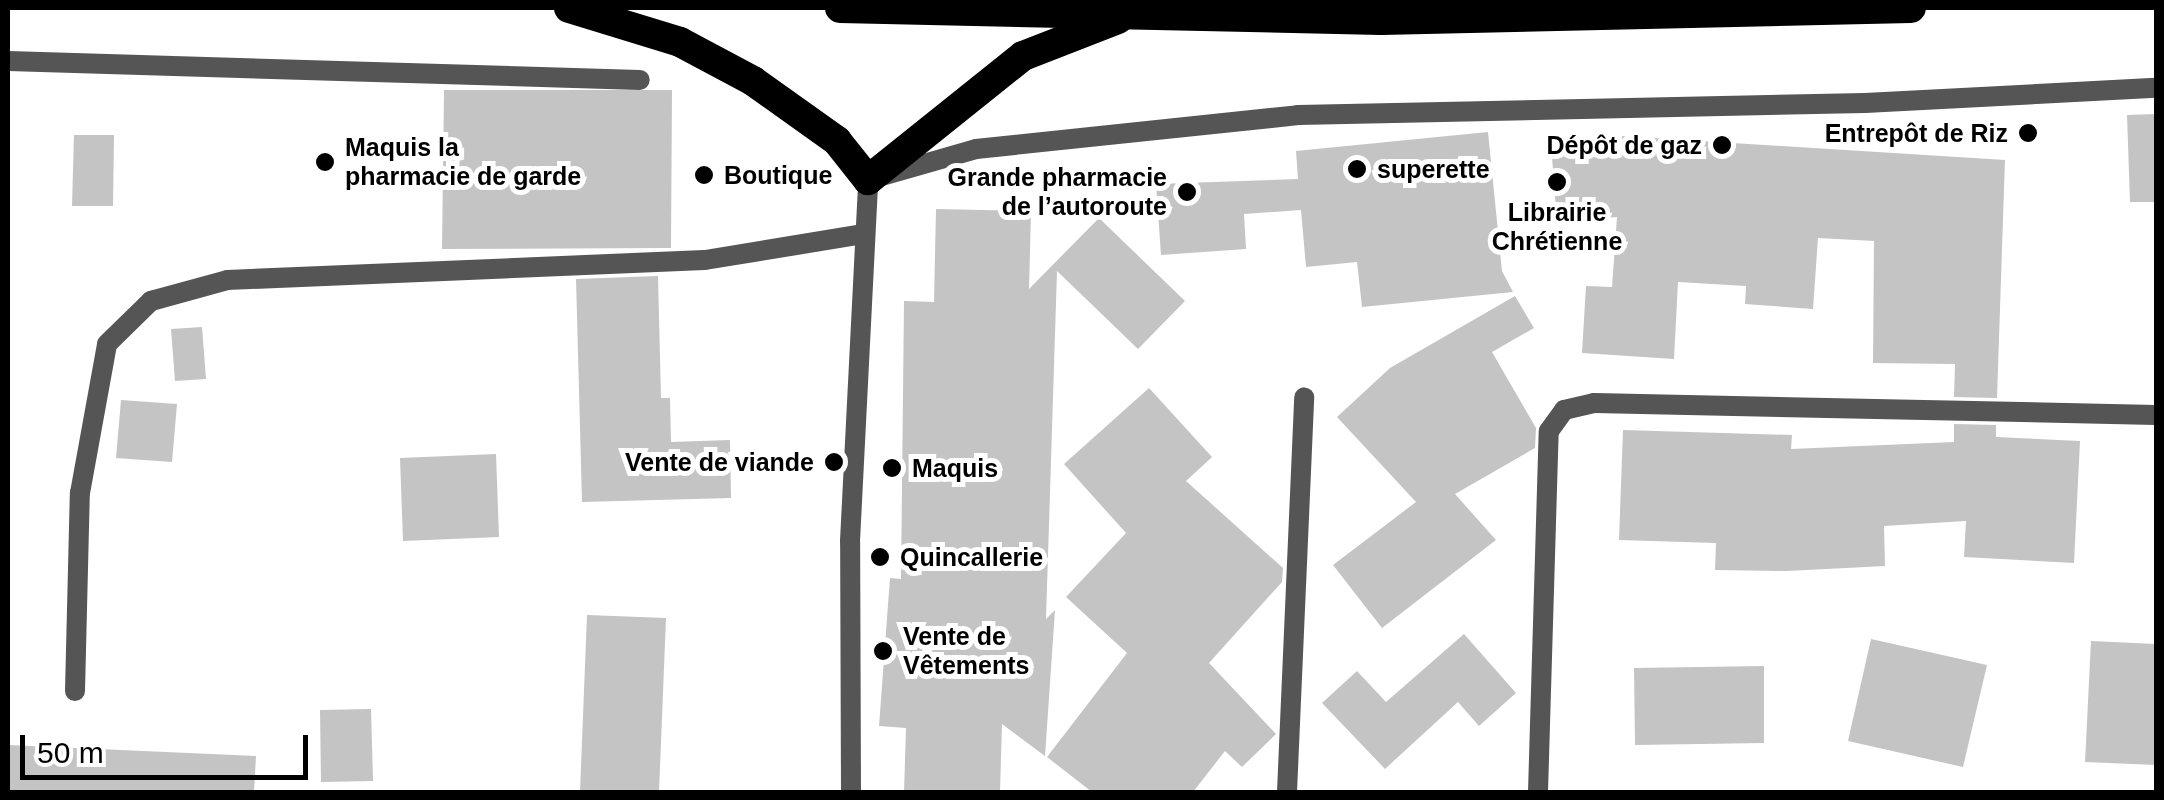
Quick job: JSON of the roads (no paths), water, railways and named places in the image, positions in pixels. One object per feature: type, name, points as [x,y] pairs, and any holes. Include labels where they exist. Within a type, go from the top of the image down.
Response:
[{"type":"highway","points":[[569,8],[680,42],[754,81],[837,141],[868,180],[1024,56],[1134,13]]},
{"type":"highway","points":[[840,8],[1381,20],[1911,8]]},
{"type":"street","points":[[8,61],[640,80]]},
{"type":"street","points":[[851,792],[850,541],[868,180],[976,149],[1280,116],[1866,103],[2156,88]]},
{"type":"street","points":[[74,692],[80,492],[107,344],[151,302],[227,280],[705,260],[864,234]]},
{"type":"street","points":[[1287,792],[1304,397]]},
{"type":"street","points":[[1538,792],[1549,431],[1564,410],[1594,403],[2156,416]]},
{"type":"place","name":"Entrepôt de Riz","points":[[2028,133]]},
{"type":"place","name":"Dépôt de gaz","points":[[1722,145]]},
{"type":"place","name":"Maquis la pharmacie de garde","points":[[325,162]]},
{"type":"place","name":"superette","points":[[1357,169]]},
{"type":"place","name":"Boutique","points":[[704,175]]},
{"type":"place","name":"Librairie Chrétienne","points":[[1557,182]]},
{"type":"place","name":"Grande pharmacie de l’autoroute","points":[[1187,192]]},
{"type":"place","name":"Vente de viande","points":[[834,462]]},
{"type":"place","name":"Maquis","points":[[892,468]]},
{"type":"place","name":"Quincallerie","points":[[880,557]]},
{"type":"place","name":"Vente de Vêtements","points":[[883,651]]}]
